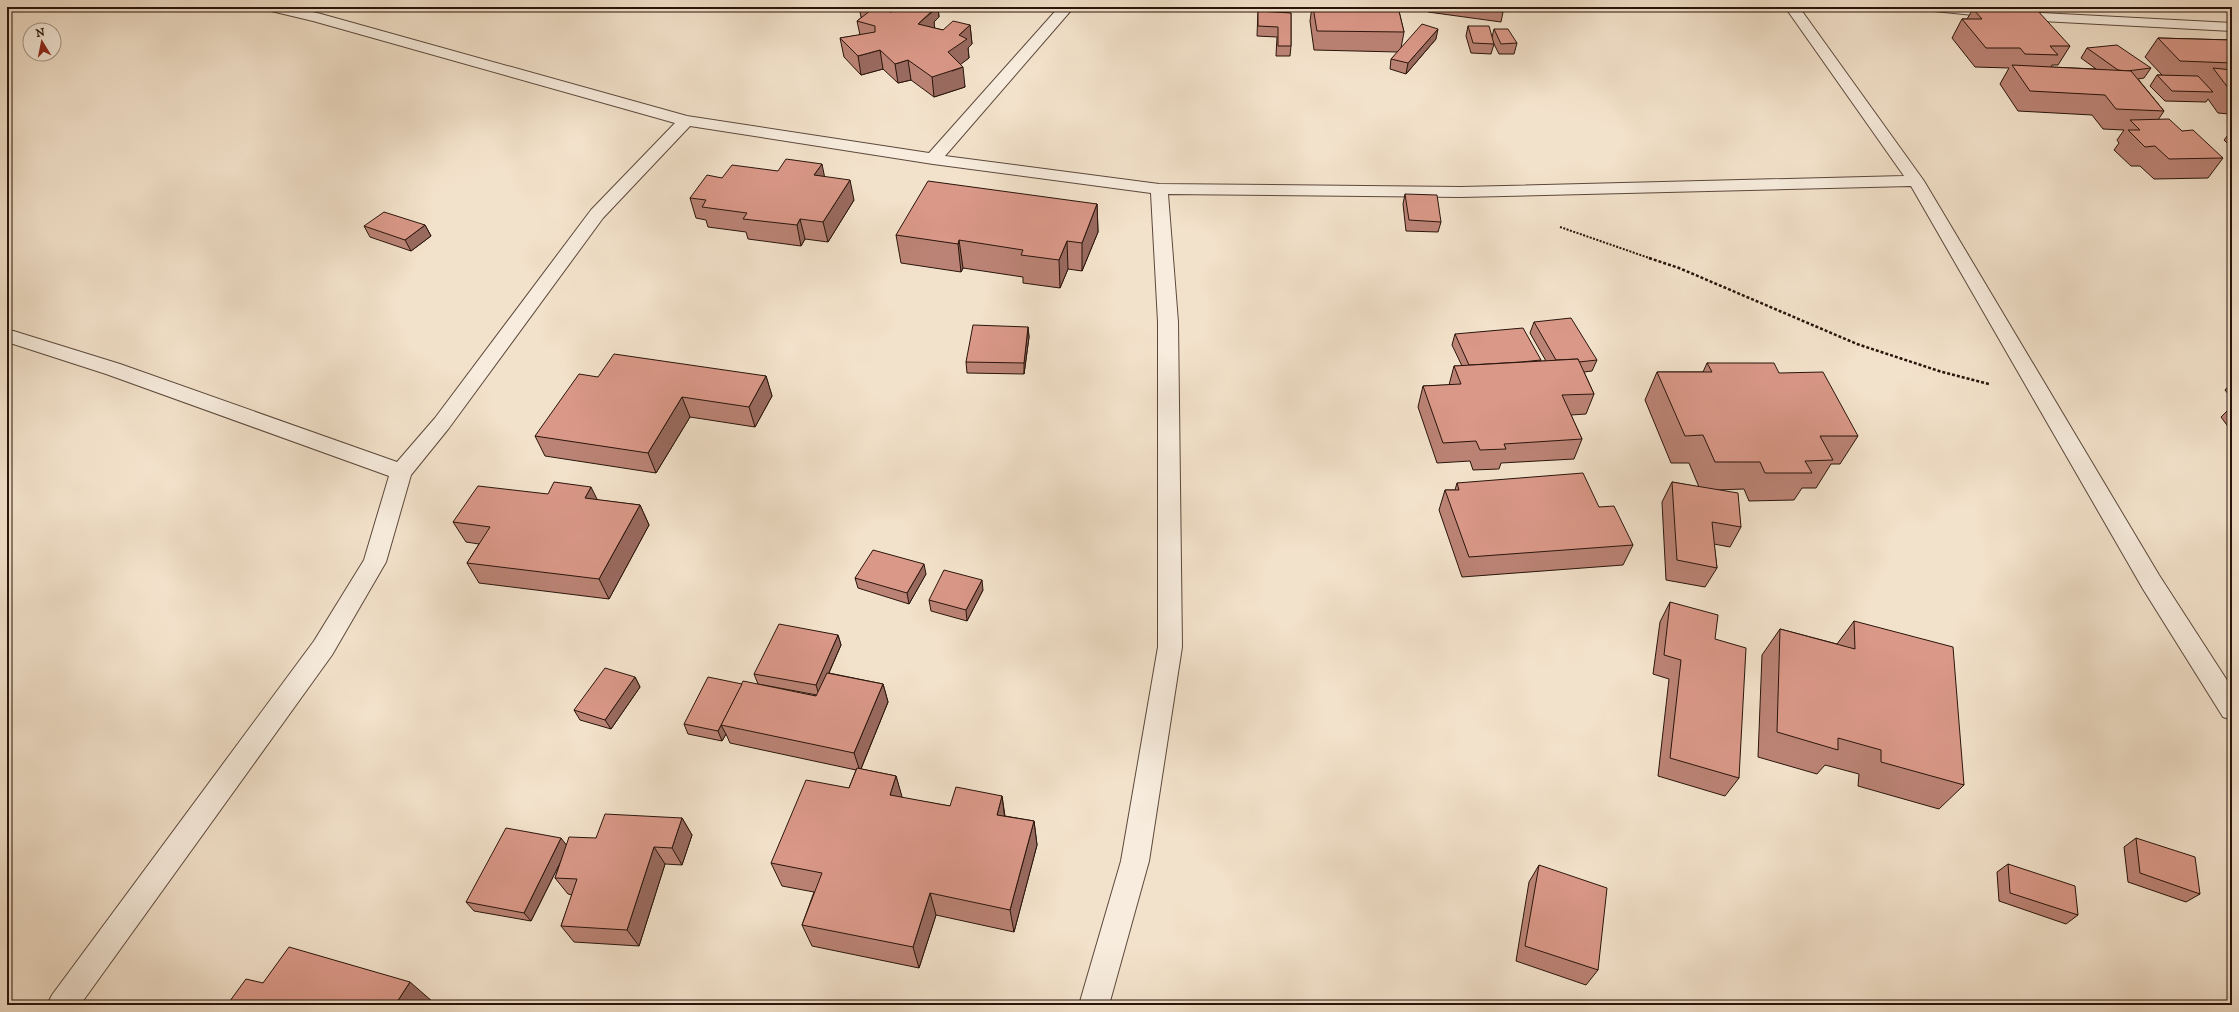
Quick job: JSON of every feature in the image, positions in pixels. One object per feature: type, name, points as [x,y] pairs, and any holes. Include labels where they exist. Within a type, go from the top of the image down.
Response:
[{"type":"street","points":[[272,7],[316,17],[686,121],[933,159],[1159,189],[1462,192],[1916,181]]},
{"type":"street","points":[[933,159],[1067,7]]},
{"type":"street","points":[[1792,7],[1916,181],[2044,397],[2151,582],[2232,709]]},
{"type":"street","points":[[1934,7],[2023,16],[2232,27]]},
{"type":"street","points":[[62,1005],[323,648],[375,562],[401,472],[442,423],[597,214],[686,121]]},
{"type":"street","points":[[1094,1005],[1135,861],[1170,647],[1168,322],[1159,189]]},
{"type":"street","points":[[7,335],[113,369],[401,472]]},
{"type":"path","points":[[1559,226],[1679,268],[1857,344],[1942,372],[2044,397]]},
{"type":"building","points":[[859,7],[875,7],[871,10]]},
{"type":"building","points":[[875,7],[891,12],[899,7],[915,7],[932,11],[918,24],[943,30],[953,21],[970,25],[959,35],[967,39],[948,52],[963,67],[932,77],[908,60],[895,64],[880,50],[858,56],[840,38],[875,32],[875,26],[857,21]]},
{"type":"building","points":[[877,7],[899,7],[891,12]]},
{"type":"building","points":[[915,7],[938,7],[933,12]]},
{"type":"building","points":[[1313,7],[1398,7],[1404,32],[1317,31]]},
{"type":"building","points":[[1465,7],[1504,7],[1503,12]]},
{"type":"building","points":[[1973,9],[2037,10],[2070,46],[2050,46],[2058,55],[2025,54],[2020,48],[1986,48],[1962,19],[1982,19]]},
{"type":"building","points":[[1258,11],[1291,13],[1291,46],[1278,46],[1278,27],[1258,26]]},
{"type":"building","points":[[1422,24],[1438,29],[1408,63],[1391,59]]},
{"type":"building","points":[[1468,26],[1489,26],[1494,44],[1473,43]]},
{"type":"building","points":[[1494,29],[1508,29],[1517,43],[1501,44]]},
{"type":"building","points":[[2158,38],[2232,40],[2232,63],[2180,61]]},
{"type":"building","points":[[2117,45],[2151,68],[2127,71],[2118,70],[2087,48]]},
{"type":"building","points":[[2012,65],[2131,71],[2164,111],[2116,109],[2105,95],[2030,91]]},
{"type":"building","points":[[2213,68],[2232,70],[2232,93]]},
{"type":"building","points":[[2157,75],[2198,76],[2213,92],[2172,91]]},
{"type":"building","points":[[2169,119],[2182,131],[2193,130],[2223,158],[2169,159],[2155,146],[2145,147],[2128,130],[2140,130],[2130,120]]},
{"type":"building","points":[[786,159],[822,164],[814,175],[850,180],[823,222],[800,219],[797,225],[743,219],[747,213],[702,207],[706,200],[690,198],[707,175],[722,178],[732,165],[778,171]]},
{"type":"building","points":[[928,181],[1097,204],[1082,243],[1067,241],[1059,260],[1021,255],[1023,250],[959,240],[958,244],[896,235]]},
{"type":"building","points":[[1405,194],[1437,195],[1441,222],[1409,220]]},
{"type":"building","points":[[384,212],[425,225],[405,240],[364,226]]},
{"type":"building","points":[[1571,318],[1597,360],[1579,362],[1578,359],[1556,360],[1534,322]]},
{"type":"building","points":[[973,325],[1028,327],[1024,363],[966,362]]},
{"type":"building","points":[[1523,328],[1541,360],[1469,365],[1455,334]]},
{"type":"building","points":[[614,354],[766,376],[749,407],[682,397],[648,453],[535,436],[579,374],[598,377]]},
{"type":"building","points":[[1578,359],[1594,394],[1562,395],[1582,439],[1504,444],[1506,449],[1480,450],[1476,441],[1443,443],[1423,386],[1461,384],[1454,366]]},
{"type":"building","points":[[1707,363],[1774,363],[1779,373],[1823,372],[1858,436],[1820,436],[1833,460],[1805,461],[1812,473],[1765,473],[1760,462],[1715,462],[1703,435],[1685,436],[1657,372],[1712,372]]},
{"type":"building","points":[[1583,473],[1599,507],[1614,506],[1633,545],[1469,557],[1445,490],[1459,490],[1457,483]]},
{"type":"building","points":[[554,482],[591,487],[585,498],[640,505],[599,579],[467,563],[490,527],[453,522],[478,486],[548,494]]},
{"type":"building","points":[[1672,482],[1738,493],[1741,527],[1712,522],[1717,568],[1677,560]]},
{"type":"building","points":[[873,550],[924,564],[907,593],[855,578]]},
{"type":"building","points":[[944,570],[982,580],[966,610],[929,600]]},
{"type":"building","points":[[1670,602],[1718,615],[1715,639],[1746,648],[1739,778],[1670,758],[1681,660],[1664,655]]},
{"type":"building","points":[[1854,621],[1953,647],[1964,785],[1881,762],[1881,750],[1838,738],[1838,750],[1777,732],[1780,629],[1855,649]]},
{"type":"building","points":[[779,624],[838,635],[816,685],[754,674]]},
{"type":"building","points":[[605,668],[635,677],[605,720],[574,710]]},
{"type":"building","points":[[827,673],[883,684],[854,753],[721,725],[743,681],[816,696]]},
{"type":"building","points":[[708,677],[742,684],[718,731],[684,724]]},
{"type":"building","points":[[857,768],[896,776],[890,795],[950,806],[956,787],[1002,796],[997,815],[1034,821],[1010,910],[930,893],[913,947],[802,925],[822,873],[771,863],[806,780],[849,788]]},
{"type":"building","points":[[605,814],[682,818],[672,848],[654,847],[627,930],[561,926],[577,879],[555,878],[569,837],[596,838]]},
{"type":"building","points":[[506,828],[561,838],[524,913],[466,902]]},
{"type":"building","points":[[2136,838],[2195,857],[2200,894],[2140,873]]},
{"type":"building","points":[[2008,864],[2075,886],[2078,915],[2010,893]]},
{"type":"building","points":[[1539,865],[1607,888],[1598,970],[1525,946]]},
{"type":"building","points":[[289,947],[410,982],[395,1005],[227,1005],[246,979],[263,983]]},
{"type":"building","points":[[198,1002],[206,1005],[196,1005]]}]
